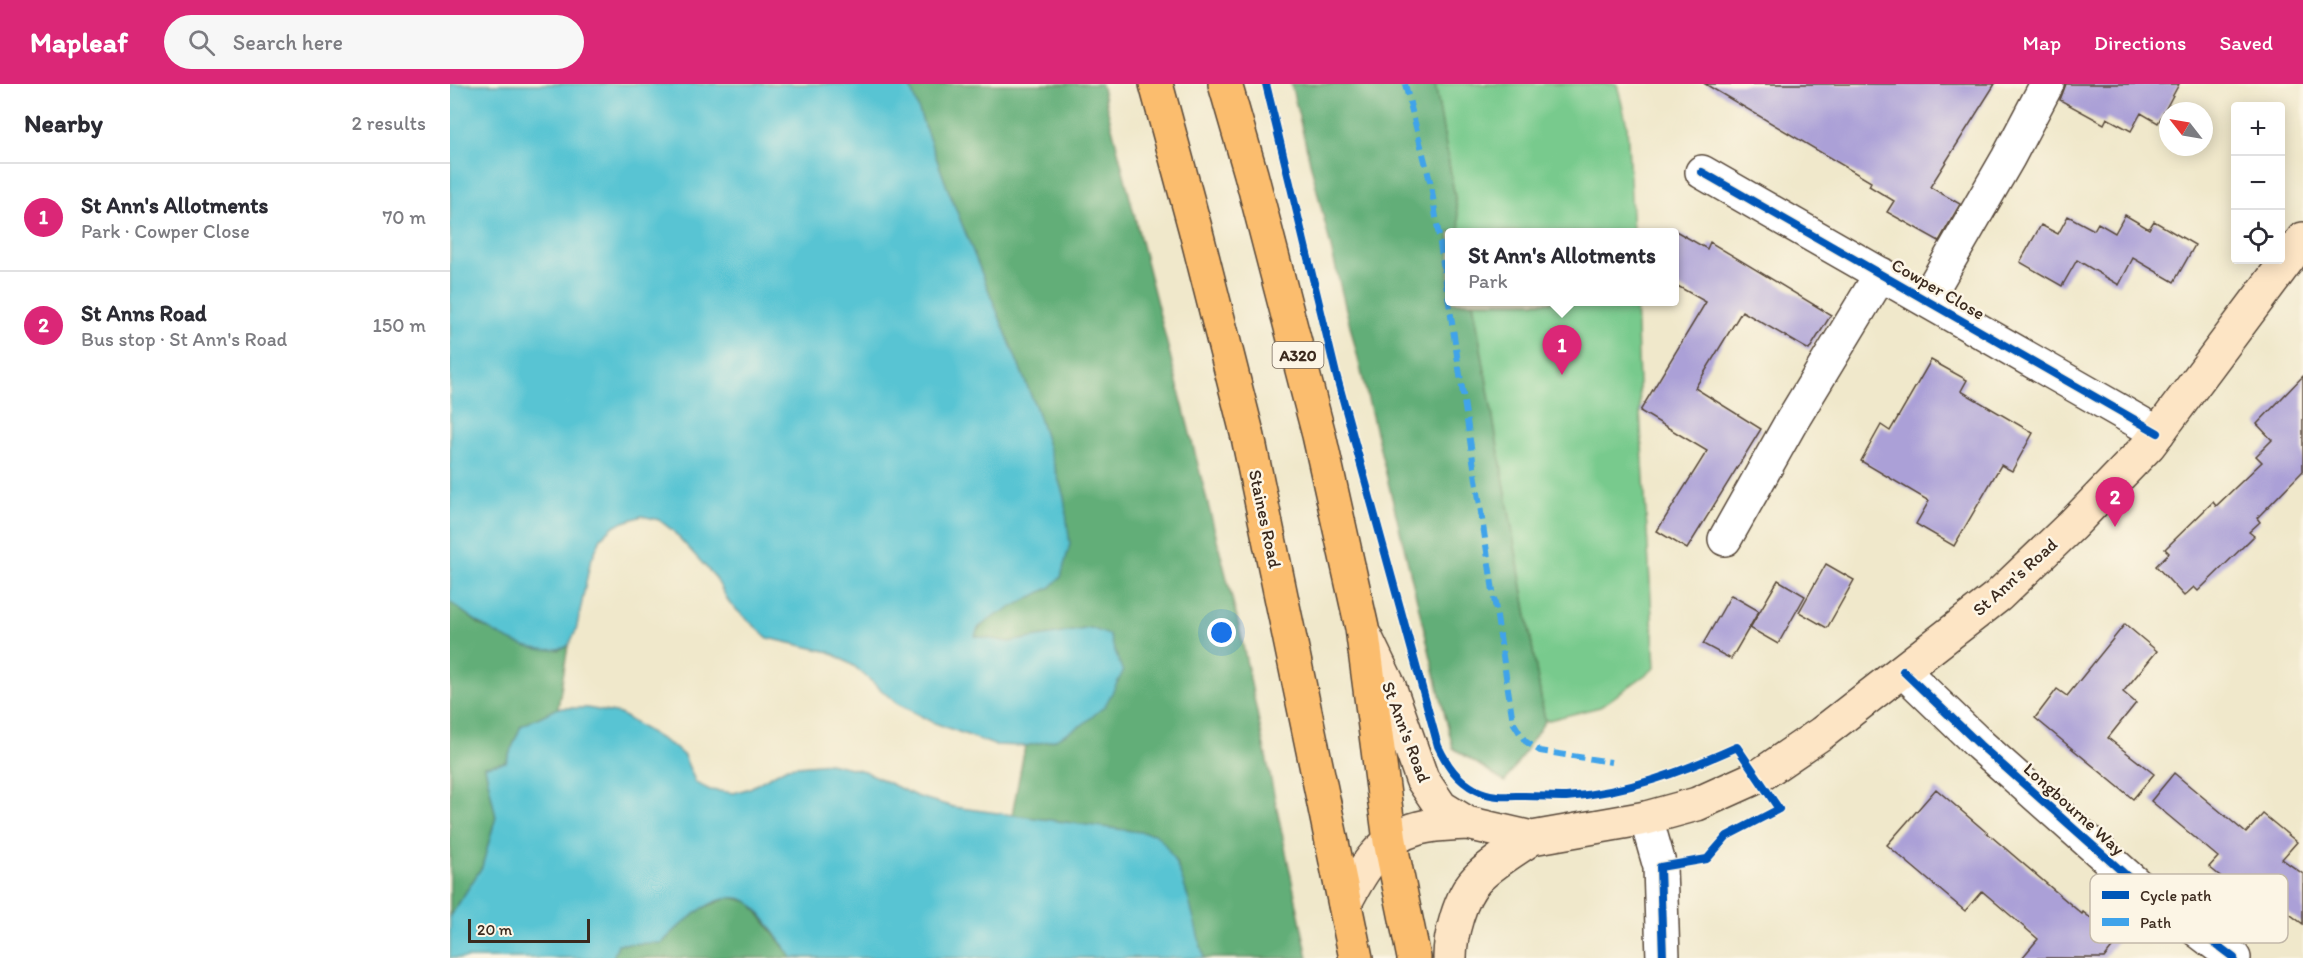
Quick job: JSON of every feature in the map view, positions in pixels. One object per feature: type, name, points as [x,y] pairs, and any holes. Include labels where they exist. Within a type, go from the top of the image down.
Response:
[{"type":"main road","name":"Staines Road","points":[[1156,84],[1248,437],[1356,958]]},
{"type":"main road","name":"A320","points":[[1225,84],[1251,174],[1319,435],[1362,628],[1390,841],[1414,958]]},
{"type":"main road","name":"St Ann's Road","points":[[1362,628],[1389,686],[1422,779],[1441,807],[1467,823],[1532,838],[1646,818],[1696,804],[1759,776],[1822,733],[1998,596],[2072,525],[2149,445],[2303,239]]},
{"type":"main road","name":"St Ann's Road","points":[[1345,903],[1372,857],[1390,841],[1419,828],[1467,823]]},
{"type":"main road","name":"St Ann's Road","points":[[1450,958],[1450,947],[1460,907],[1475,880],[1532,838]]},
{"type":"street","name":"Cowper Close","points":[[1926,300],[2008,158],[2047,84]]},
{"type":"street","name":"Cowper Close","points":[[1702,172],[2158,433]]},
{"type":"street","name":"Cowper Close","points":[[1725,539],[1790,424],[1881,274]]},
{"type":"street","name":"Longbourne Way","points":[[1903,671],[1980,746],[2125,874]]},
{"type":"street","points":[[1646,818],[1660,867],[1663,958]]},
{"type":"street","name":"Longbourne Way","points":[[2214,943],[2234,958]]},
{"type":"green space","points":[[909,84],[1101,84],[1239,626],[1308,958],[1204,958],[1177,864],[1155,834],[1012,815],[1025,746],[1054,740],[1091,628],[1009,642],[974,636],[979,628],[997,614],[1051,587],[1064,497],[1036,408],[947,187]]},
{"type":"green space","points":[[1291,84],[1435,84],[1460,228],[1445,228],[1445,306],[1474,306],[1545,721],[1505,782],[1453,748]]},
{"type":"green space","points":[[1435,84],[1617,84],[1627,125],[1633,228],[1460,228]]},
{"type":"green space","points":[[1474,306],[1636,306],[1655,668],[1600,707],[1545,721]]},
{"type":"green space","points":[[450,602],[482,626],[558,650],[568,646],[558,708],[521,726],[506,762],[485,766],[496,817],[482,867],[450,917]]},
{"type":"green space","points":[[729,897],[750,902],[792,958],[613,958],[618,944],[662,943],[692,913]]},
{"type":"water","points":[[450,84],[909,84],[947,187],[1036,408],[1064,497],[1070,544],[1061,577],[1051,587],[995,616],[978,628],[975,636],[1009,642],[1091,628],[1109,635],[1123,672],[1105,706],[1082,725],[1054,740],[1025,746],[994,745],[932,722],[896,703],[854,666],[830,652],[768,638],[730,604],[715,577],[672,530],[659,520],[642,516],[615,525],[601,538],[590,563],[576,631],[568,646],[553,650],[522,645],[490,630],[450,602]]},
{"type":"water","points":[[558,708],[587,708],[620,714],[674,747],[684,756],[696,783],[710,790],[734,793],[750,788],[787,767],[829,763],[864,771],[916,796],[953,807],[1155,834],[1165,844],[1180,874],[1204,958],[792,958],[753,905],[738,898],[714,902],[702,909],[662,943],[618,944],[613,958],[450,958],[450,917],[482,867],[496,817],[485,766],[506,762],[521,726]]},
{"type":"building","points":[[1705,84],[1995,84],[1930,187],[1960,204],[1939,241],[1887,212],[1894,201],[1869,186],[1871,182]]},
{"type":"building","points":[[2066,84],[2179,84],[2169,102],[2159,102],[2158,123],[2141,113],[2131,131],[2107,118],[2104,124],[2060,100]]},
{"type":"building","points":[[2125,215],[2149,229],[2154,221],[2195,245],[2174,282],[2133,258],[2119,285],[2077,260],[2062,286],[2020,262],[2041,225],[2058,234],[2068,216],[2094,230],[2098,223],[2115,233]]},
{"type":"building","points":[[1679,233],[1707,249],[1710,242],[1831,315],[1809,350],[1742,311],[1695,388],[1761,429],[1687,549],[1657,531],[1707,451],[1640,411],[1706,302],[1679,287]]},
{"type":"building","points":[[1931,360],[1967,380],[1961,391],[2033,433],[2012,471],[2001,465],[1954,546],[1916,524],[1929,501],[1861,461],[1881,425],[1890,431]]},
{"type":"building","points":[[2303,376],[2303,471],[2257,518],[2260,522],[2249,532],[2254,536],[2198,591],[2194,587],[2184,596],[2156,566],[2169,553],[2165,549],[2213,502],[2216,506],[2262,462],[2256,456],[2272,440],[2257,424]]},
{"type":"building","points":[[1826,564],[1854,580],[1827,628],[1799,612]]},
{"type":"building","points":[[1778,580],[1805,596],[1778,644],[1750,628]]},
{"type":"building","points":[[1731,595],[1759,611],[1731,659],[1703,644]]},
{"type":"building","points":[[2125,624],[2157,651],[2123,692],[2136,703],[2108,738],[2154,774],[2133,799],[2035,718],[2057,689],[2067,696]]},
{"type":"building","points":[[2174,773],[2246,833],[2263,814],[2297,842],[2282,859],[2303,874],[2303,924],[2288,913],[2288,874],[2218,874],[2209,867],[2218,857],[2151,801]]},
{"type":"building","points":[[1936,789],[2082,914],[2083,912],[2090,918],[2090,943],[2116,943],[2104,958],[2022,958],[2038,939],[1982,891],[1965,911],[1887,845]]},
{"type":"marked path","points":[[1405,84],[1431,185],[1445,277]]},
{"type":"marked path","points":[[1449,306],[1513,722],[1525,741],[1540,751],[1611,762]]},
{"type":"cycle path","points":[[1266,84],[1336,374],[1438,746],[1449,766],[1469,786],[1488,794],[1566,797],[1611,791],[1654,780],[1737,747],[1779,809],[1727,836],[1707,859],[1660,867],[1663,958]]},
{"type":"cycle path","points":[[1702,172],[2158,433]]},
{"type":"cycle path","points":[[1903,671],[1980,745],[2125,874]]},
{"type":"cycle path","points":[[2214,943],[2234,958]]},
{"type":"place","name":"St Ann's Allotments","points":[[1562,375]]},
{"type":"place","name":"St Anns Road","points":[[2115,527]]}]
